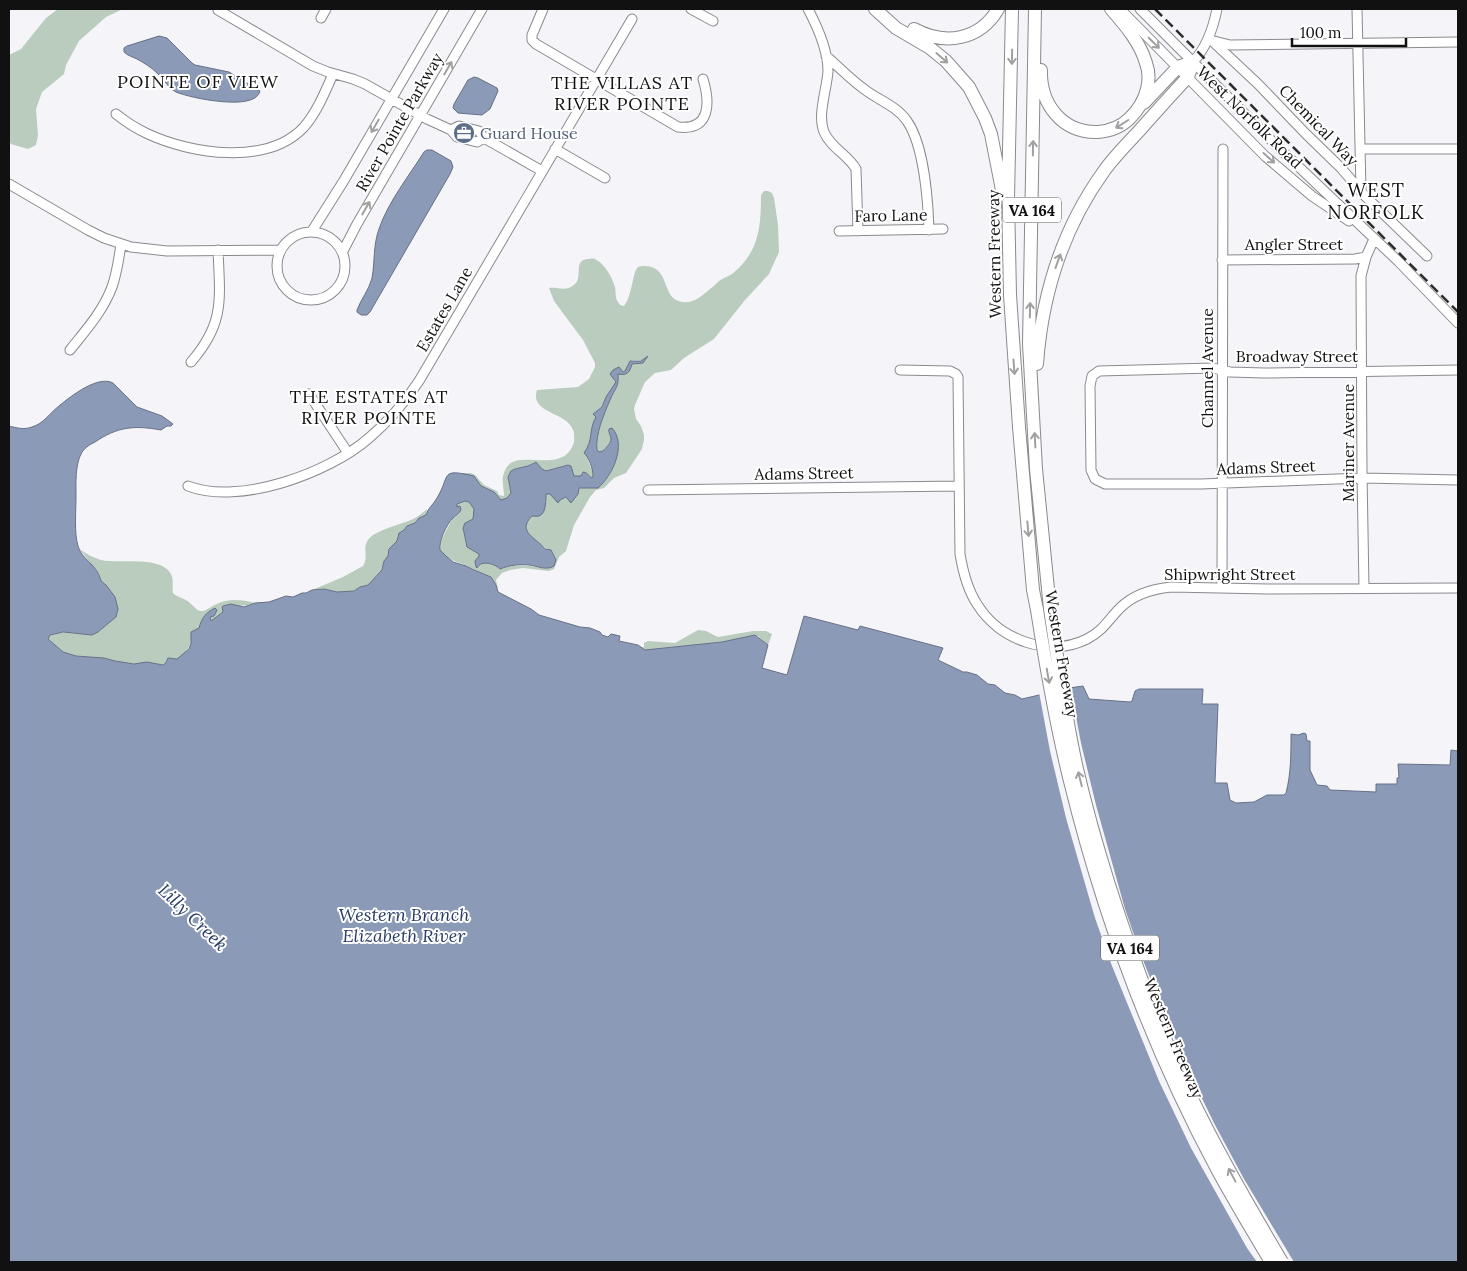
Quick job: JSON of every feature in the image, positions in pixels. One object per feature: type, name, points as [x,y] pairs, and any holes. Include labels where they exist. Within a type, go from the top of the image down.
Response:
[{"type":"highway","points":[[875,9],[896,28],[926,45],[946,61],[978,102],[994,147],[1008,224]]},
{"type":"highway","points":[[885,9],[905,24],[926,35],[944,39],[955,39],[972,34],[989,22],[998,9]]},
{"type":"highway","name":"Western Freeway","points":[[1012,9],[1008,224],[1011,323],[1032,580],[1051,690],[1070,780],[1091,857],[1114,932],[1146,1017],[1181,1097],[1218,1171],[1271,1262]]},
{"type":"highway","name":"Western Freeway","points":[[1035,9],[1030,344],[1036,469],[1050,609],[1063,696],[1077,768],[1109,886],[1136,964],[1168,1045],[1200,1116],[1282,1262]]},
{"type":"highway","points":[[1040,9],[1041,74],[1048,103],[1060,119],[1084,131],[1102,132],[1119,126],[1178,67],[1194,62]]},
{"type":"highway","points":[[1110,9],[1130,32],[1146,62],[1148,70],[1147,87],[1140,107]]},
{"type":"highway","points":[[1033,412],[1039,341],[1047,294],[1070,230],[1086,200],[1112,160],[1188,77],[1194,62]]},
{"type":"street","points":[[321,18],[326,9]]},
{"type":"street","name":"River Pointe Parkway","points":[[312,231],[343,182],[444,9]]},
{"type":"street","name":"River Pointe Parkway","points":[[342,251],[482,9]]},
{"type":"street","points":[[543,9],[533,31],[532,40],[536,44],[678,127],[687,128],[703,119],[707,109],[707,91],[703,79]]},
{"type":"street","points":[[808,9],[826,56],[828,72],[822,124],[823,131],[832,145],[853,163],[856,170],[858,231]]},
{"type":"street","name":"West Norfolk Road","points":[[1120,9],[1265,156],[1312,196],[1372,237]]},
{"type":"street","name":"West Norfolk Road","points":[[1140,9],[1281,150],[1398,261],[1458,323]]},
{"type":"street","points":[[1194,62],[1204,49],[1209,38],[1217,9]]},
{"type":"street","points":[[1357,9],[1361,191]]},
{"type":"street","points":[[218,10],[313,66],[365,84],[451,130],[457,137],[477,142],[484,138],[542,171]]},
{"type":"street","points":[[697,10],[713,22]]},
{"type":"street","name":"Estates Lane","points":[[188,486],[217,492],[242,491],[272,486],[299,477],[348,453],[369,438],[397,410],[414,389],[632,19]]},
{"type":"street","points":[[1209,38],[1230,45],[1458,42]]},
{"type":"street","name":"Chemical Way","points":[[1209,38],[1342,168],[1361,191],[1426,256]]},
{"type":"street","points":[[826,56],[863,89],[898,112],[913,130],[918,143],[928,201],[929,230]]},
{"type":"street","points":[[116,114],[130,125],[148,134],[186,147],[224,152],[248,152],[282,142],[304,127],[334,74]]},
{"type":"street","points":[[555,149],[605,178]]},
{"type":"street","name":"Channel Avenue","points":[[1222,588],[1223,149]]},
{"type":"street","points":[[1360,149],[1458,150]]},
{"type":"street","points":[[9,184],[88,230],[121,244],[149,250],[167,251],[281,250]]},
{"type":"street","name":"Faro Lane","points":[[838,231],[943,229]]},
{"type":"street","points":[[312,231],[327,235],[338,244],[345,259],[346,267],[342,283],[330,294],[315,300],[299,298],[285,288],[277,265],[281,250],[289,240],[294,236],[312,231]]},
{"type":"street","name":"Mariner Avenue","points":[[1364,588],[1361,276],[1372,237]]},
{"type":"street","points":[[70,350],[99,313],[105,302],[116,272],[121,244]]},
{"type":"street","points":[[191,362],[202,350],[210,336],[216,318],[220,296],[218,250]]},
{"type":"street","name":"Angler Street","points":[[1222,260],[1355,259],[1366,257]]},
{"type":"street","name":"Broadway Street","points":[[1091,461],[1090,382],[1092,376],[1099,371],[1213,368],[1230,372],[1264,373],[1458,370]]},
{"type":"street","name":"Shipwright Street","points":[[900,370],[950,370],[956,374],[958,380],[960,554],[962,568],[967,585],[978,606],[995,624],[1007,633],[1027,643],[1046,647],[1064,647],[1086,639],[1102,629],[1120,608],[1130,600],[1148,591],[1171,587],[1458,588]]},
{"type":"street","points":[[309,394],[348,453]]},
{"type":"street","name":"Adams Street","points":[[1091,461],[1092,475],[1098,482],[1105,484],[1222,483],[1362,478],[1458,480]]},
{"type":"street","name":"Adams Street","points":[[648,490],[959,486]]},
{"type":"green space","points":[[58,9],[123,9],[106,17],[79,41],[66,65],[64,74],[42,92],[36,109],[38,135],[36,145],[28,149],[11,144],[9,141],[9,55],[21,49],[46,18]]},
{"type":"green space","points":[[764,191],[772,193],[778,225],[779,252],[769,274],[745,300],[714,339],[684,358],[671,370],[655,373],[645,382],[634,409],[636,419],[644,435],[642,449],[626,473],[614,478],[604,488],[596,490],[590,497],[574,525],[566,551],[559,557],[554,569],[549,571],[523,568],[510,570],[502,573],[496,580],[498,589],[491,577],[444,555],[441,552],[440,543],[452,519],[460,513],[456,507],[457,504],[465,501],[469,502],[474,509],[473,519],[465,523],[463,530],[467,547],[479,554],[475,561],[477,568],[482,564],[488,563],[500,569],[530,566],[548,569],[554,555],[530,535],[526,526],[528,521],[544,509],[546,494],[560,499],[567,498],[578,494],[579,488],[596,488],[600,486],[610,474],[617,454],[612,428],[609,430],[611,439],[609,444],[603,451],[599,452],[597,450],[597,438],[600,424],[617,386],[618,374],[630,370],[632,364],[643,363],[643,360],[632,360],[625,371],[621,370],[613,379],[617,382],[606,397],[602,407],[594,413],[596,417],[592,427],[588,457],[593,474],[592,478],[583,472],[581,476],[574,476],[571,466],[568,465],[546,471],[534,462],[528,466],[515,469],[508,477],[511,493],[507,498],[501,500],[494,492],[481,486],[476,478],[459,473],[475,475],[484,485],[497,491],[499,495],[504,496],[503,476],[509,465],[516,461],[558,459],[567,454],[573,445],[574,433],[571,426],[539,404],[536,398],[537,390],[578,387],[589,379],[595,363],[583,340],[554,301],[549,288],[569,288],[577,281],[580,263],[583,260],[595,259],[605,267],[610,275],[615,287],[616,299],[621,305],[624,306],[627,302],[636,269],[642,266],[653,268],[659,272],[671,296],[676,300],[688,302],[697,299],[719,281],[732,274],[748,257],[757,239],[761,195]]},
{"type":"green space","points":[[427,509],[426,515],[400,532],[397,541],[389,549],[382,570],[368,585],[354,591],[312,590],[363,566],[365,563],[366,543],[371,536],[415,518]]},
{"type":"green space","points":[[78,547],[88,555],[101,560],[149,562],[166,568],[172,577],[173,593],[188,601],[199,611],[231,600],[255,603],[223,606],[223,612],[211,621],[210,616],[201,622],[199,629],[192,632],[190,645],[184,654],[177,659],[170,658],[166,660],[163,665],[147,662],[134,664],[104,658],[76,656],[63,652],[47,639],[50,635],[56,633],[91,634],[97,632],[113,620],[117,612],[115,599],[111,592],[101,581],[99,574]]},
{"type":"green space","points":[[698,630],[706,631],[718,637],[753,631],[766,631],[772,634],[768,645],[758,636],[645,650],[640,648],[644,647],[644,643],[648,641],[675,643]]},
{"type":"water","points":[[159,36],[167,38],[195,65],[229,72],[260,91],[256,97],[247,101],[235,102],[208,100],[176,92],[152,69],[124,52],[124,48],[127,46]]},
{"type":"water","points":[[474,77],[497,88],[498,91],[490,109],[482,115],[458,113],[453,108],[454,104],[468,80]]},
{"type":"water","points":[[427,150],[432,150],[451,161],[453,167],[370,312],[367,315],[361,315],[357,310],[372,278],[376,241],[383,219],[399,189]]},
{"type":"water","name":"Western Branch Elizabeth River","points":[[648,356],[643,363],[632,364],[626,374],[618,374],[617,385],[600,425],[597,438],[597,450],[599,452],[603,451],[610,442],[609,429],[612,428],[618,442],[618,451],[613,468],[604,482],[598,488],[579,488],[578,494],[571,503],[566,497],[558,503],[550,494],[546,494],[543,513],[539,516],[532,516],[526,526],[527,531],[545,549],[551,550],[556,560],[554,566],[545,568],[518,565],[500,569],[491,564],[484,563],[477,568],[475,561],[479,554],[467,547],[463,528],[465,523],[473,519],[474,509],[469,502],[465,501],[457,504],[457,507],[460,506],[461,509],[446,528],[440,543],[440,550],[453,562],[491,577],[498,592],[539,615],[580,627],[590,628],[608,637],[611,634],[620,636],[619,641],[638,645],[645,650],[722,642],[755,635],[768,645],[762,668],[787,675],[804,616],[858,630],[860,626],[943,648],[938,660],[963,672],[977,675],[988,684],[995,685],[1005,693],[1022,699],[1083,686],[1089,699],[1130,702],[1135,691],[1139,689],[1203,689],[1202,704],[1218,704],[1215,783],[1227,783],[1230,800],[1236,803],[1254,802],[1267,795],[1284,795],[1286,793],[1290,771],[1291,734],[1306,734],[1307,741],[1310,741],[1310,770],[1317,785],[1327,786],[1330,790],[1376,792],[1376,784],[1397,784],[1397,778],[1399,778],[1398,764],[1450,765],[1451,750],[1458,751],[1458,1262],[9,1262],[9,426],[23,429],[36,426],[77,392],[92,384],[107,381],[113,383],[137,407],[162,416],[173,424],[161,430],[126,428],[118,430],[91,444],[82,452],[76,475],[77,541],[82,555],[97,571],[101,581],[115,597],[118,609],[116,617],[92,635],[63,632],[50,635],[48,639],[63,652],[76,656],[104,658],[134,664],[147,662],[163,665],[168,658],[177,659],[189,649],[191,632],[199,628],[204,616],[215,608],[217,610],[214,616],[210,617],[211,621],[223,612],[223,606],[231,604],[244,607],[286,596],[293,597],[312,590],[354,591],[368,585],[382,570],[389,549],[397,541],[399,533],[426,515],[448,475],[451,473],[474,476],[481,486],[494,492],[501,500],[507,498],[511,493],[508,477],[511,471],[536,462],[546,471],[568,465],[571,466],[574,476],[581,476],[583,472],[592,478],[588,457],[584,453],[589,443],[596,417],[593,414],[602,407],[616,382],[610,374],[619,367],[623,372],[630,361],[641,361]]},
{"type":"pier","points":[[1070,685],[1081,743],[1096,805],[1125,909],[1141,955],[1164,1013],[1214,1123],[1244,1179],[1294,1262],[1257,1262],[1247,1248],[1191,1148],[1159,1081],[1112,966],[1095,918],[1066,818],[1050,751],[1039,692]]},
{"type":"railway","points":[[1155,9],[1458,312]]},
{"type":"place","name":"Guard House","points":[[464,133]]},
{"type":"district","name":"POINTE OF VIEW","points":[[198,81]]},
{"type":"district","name":"THE VILLAS AT RIVER POINTE","points":[[622,92]]},
{"type":"district","name":"WEST NORFOLK","points":[[1376,201]]},
{"type":"district","name":"THE ESTATES AT RIVER POINTE","points":[[369,406]]},
{"type":"water label","name":"Lilly Creek","points":[[193,917]]}]
